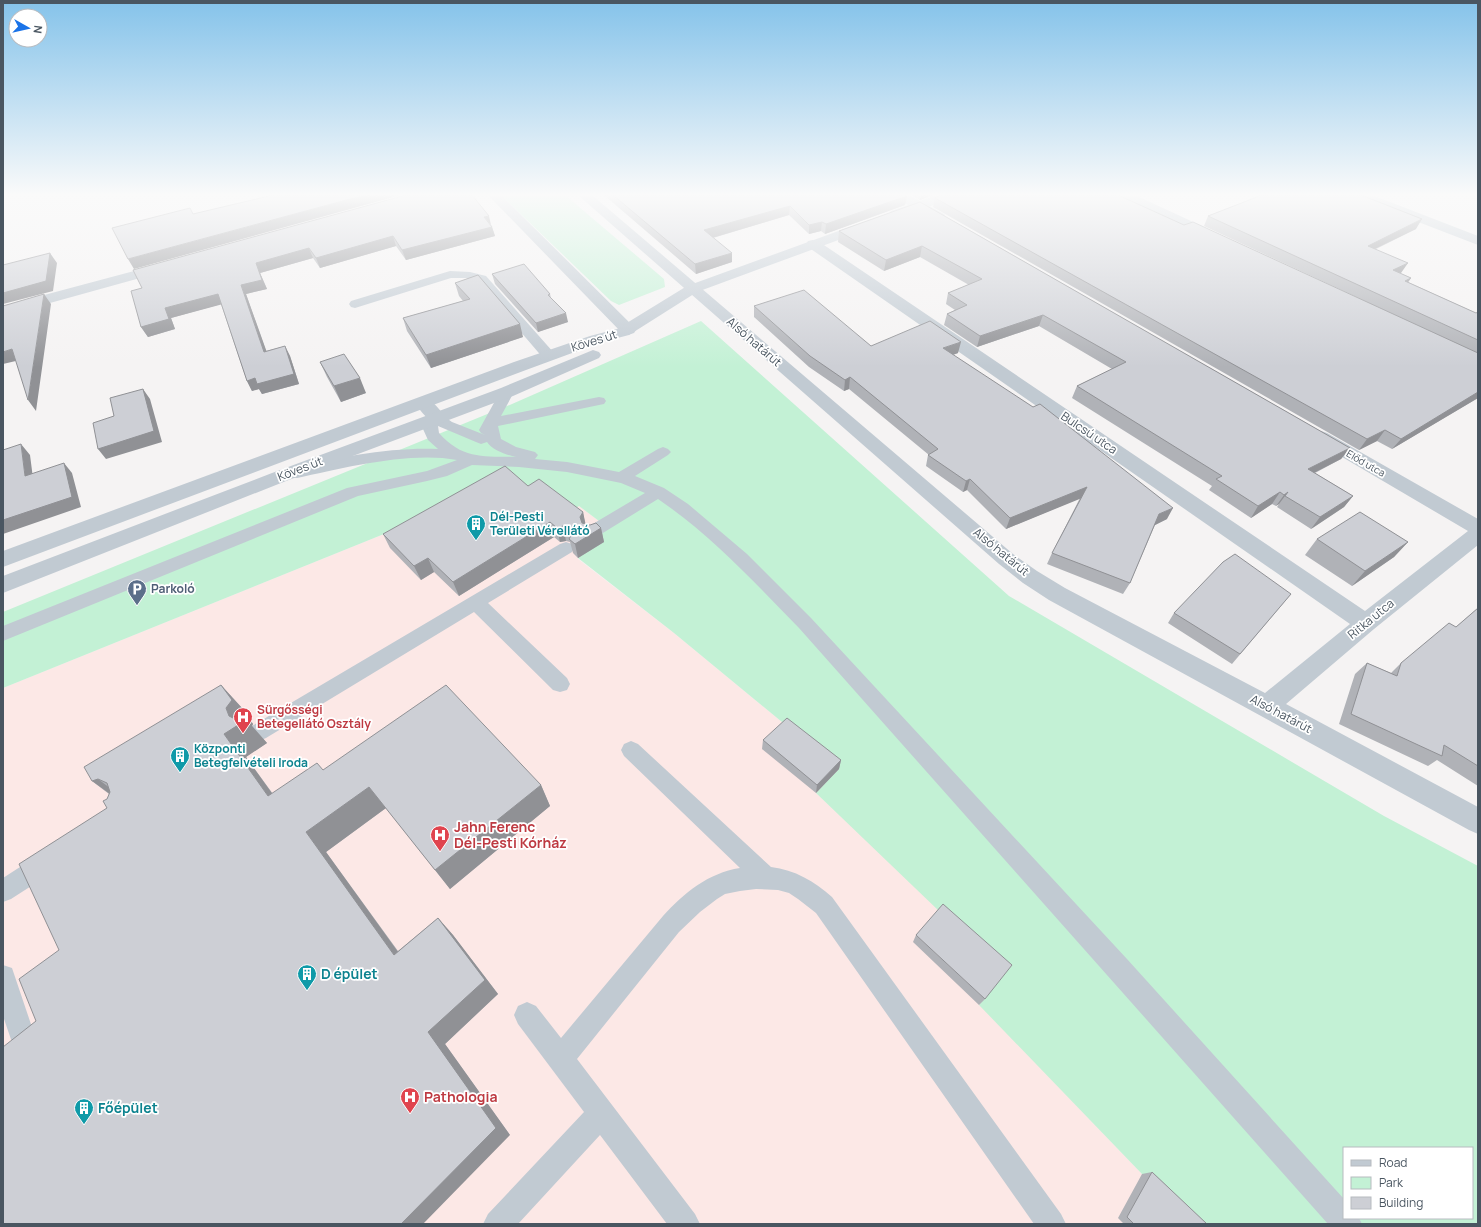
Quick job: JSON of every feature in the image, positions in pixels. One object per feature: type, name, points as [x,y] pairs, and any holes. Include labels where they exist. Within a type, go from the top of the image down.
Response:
[{"type":"street","points":[[550,252],[626,331],[692,289],[791,252]]},
{"type":"street","name":"Alsó határút","points":[[650,252],[1006,559],[1030,577],[1064,598],[1478,821]]},
{"type":"street","name":"Bulcsú utca","points":[[825,252],[1366,623]]},
{"type":"street","points":[[3,311],[178,263]]},
{"type":"street","name":"Köves út","points":[[3,559],[549,356],[596,339],[626,331]]},
{"type":"street","name":"Köves út","points":[[3,585],[279,477],[507,392],[612,346],[626,331]]},
{"type":"street","points":[[424,403],[436,418]]},
{"type":"street","name":"Előd utca","points":[[1304,428],[1478,528]]},
{"type":"street","name":"Ritka utca","points":[[1267,706],[1366,623],[1478,534]]},
{"type":"lane","points":[[355,304],[450,275],[464,274],[476,276],[482,278],[549,356]]},
{"type":"lane","points":[[3,634],[353,492],[386,483],[428,476],[460,466],[464,458],[481,439],[507,392]]},
{"type":"lane","points":[[490,423],[599,401]]},
{"type":"lane","points":[[464,458],[441,444],[431,433],[430,429],[436,418],[447,425],[481,439]]},
{"type":"lane","points":[[490,423],[494,442],[512,451],[555,461],[566,467]]},
{"type":"lane","points":[[622,477],[663,452]]},
{"type":"lane","points":[[279,477],[347,462],[420,453],[566,467],[622,477],[658,492],[682,508],[741,558],[805,623],[904,734],[1118,968],[1347,1224]]},
{"type":"lane","points":[[592,532],[658,492]]},
{"type":"lane","points":[[259,732],[566,548]]},
{"type":"lane","points":[[474,602],[560,684]]},
{"type":"lane","points":[[631,750],[764,876]]},
{"type":"lane","points":[[3,891],[61,853]]},
{"type":"lane","points":[[560,1059],[671,924],[690,905],[716,886],[764,876],[778,878],[797,885],[810,892],[824,905],[1051,1224]]},
{"type":"lane","points":[[3,977],[26,1048]]},
{"type":"lane","points":[[527,1015],[685,1224]]},
{"type":"lane","points":[[498,1224],[601,1114]]},
{"type":"shaded area","name":"Jahn Ferenc Dél-Pesti Kórház","points":[[579,506],[599,521],[578,559],[674,633],[839,769],[816,793],[1006,971],[980,1005],[1142,1174],[1195,1224],[3,1224],[3,688],[384,534]]},
{"type":"green space","points":[[560,252],[632,252],[664,279],[665,287],[619,305],[611,301]]},
{"type":"green space","points":[[701,321],[1009,596],[1384,816],[1478,866],[1478,1224],[1195,1224],[1142,1174],[979,1005],[1006,971],[939,911],[816,793],[839,769],[674,633],[578,558],[599,521],[579,506],[568,513],[384,534],[3,688],[3,612],[512,404]]},
{"type":"building","points":[[125,252],[153,252],[128,259]]},
{"type":"building","points":[[198,252],[294,252],[256,263],[262,280],[241,285],[264,352],[285,346],[294,374],[257,384],[255,378],[247,381],[218,294],[165,308],[169,319],[141,327],[131,291],[142,288],[133,270]]},
{"type":"building","points":[[312,252],[336,252],[316,258]]},
{"type":"building","points":[[681,252],[732,253],[695,264]]},
{"type":"building","points":[[873,252],[906,252],[886,260]]},
{"type":"building","points":[[933,252],[1008,252],[1350,448],[1308,469],[1353,496],[1320,517],[1285,496],[1288,492],[1284,495],[1280,492],[1258,506],[1216,479],[1222,476],[1077,386],[1126,362],[1043,315],[980,336],[947,314],[967,305],[948,293],[982,279]]},
{"type":"building","points":[[1032,252],[1259,252],[1478,353],[1478,392],[1401,439],[1385,430],[1367,439]]},
{"type":"building","points":[[1287,252],[1383,252],[1408,263],[1393,270],[1411,278],[1405,281],[1476,313],[1478,312],[1478,340]]},
{"type":"building","points":[[50,253],[46,281],[3,293],[3,265]]},
{"type":"building","points":[[524,264],[550,294],[548,295],[566,313],[536,323],[492,274]]},
{"type":"building","points":[[478,275],[520,324],[426,355],[403,318],[470,299],[455,283]]},
{"type":"building","points":[[804,290],[871,346],[930,321],[961,342],[943,348],[1033,407],[1040,404],[1173,508],[1159,514],[1130,583],[1052,553],[1087,487],[1010,518],[970,479],[966,481],[928,455],[938,449],[850,377],[845,380],[810,356],[754,306]]},
{"type":"building","points":[[44,294],[28,400],[12,349],[3,352],[3,306]]},
{"type":"building","points":[[344,354],[360,378],[334,386],[320,362]]},
{"type":"building","points":[[143,389],[154,431],[98,449],[93,423],[114,416],[110,398]]},
{"type":"building","points":[[21,444],[25,476],[64,463],[72,497],[3,520],[3,450]]},
{"type":"building","name":"Dél-Pesti Területi Vérellátó","points":[[505,466],[528,486],[539,479],[583,512],[580,517],[582,523],[590,525],[596,523],[601,528],[575,544],[569,539],[572,534],[570,529],[563,526],[557,528],[550,522],[453,582],[428,558],[414,566],[383,534]]},
{"type":"building","points":[[1360,512],[1408,542],[1365,571],[1317,539]]},
{"type":"building","points":[[1235,554],[1291,594],[1240,654],[1174,613],[1223,562]]},
{"type":"building","points":[[1478,608],[1478,766],[1444,745],[1442,756],[1351,714],[1367,663],[1397,676],[1401,663],[1449,623],[1456,627]]},
{"type":"building","name":"D épület","points":[[221,685],[232,700],[226,708],[229,716],[237,720],[244,717],[246,720],[224,734],[268,796],[317,763],[323,770],[446,685],[541,785],[435,870],[369,787],[306,832],[394,955],[438,918],[485,980],[428,1032],[496,1128],[401,1224],[3,1224],[3,1047],[36,1021],[19,979],[59,950],[19,864],[107,808],[103,801],[107,799],[110,792],[107,783],[98,779],[92,781],[84,767]]},
{"type":"building","points":[[787,718],[841,760],[817,785],[763,740]]},
{"type":"building","points":[[943,904],[1012,965],[985,999],[916,935]]},
{"type":"building","points":[[1152,1172],[1207,1224],[1134,1224],[1127,1217]]},
{"type":"place","name":"Dél-Pesti Területi Vérellátó","points":[[476,541]]},
{"type":"place","name":"Parkoló","points":[[137,606]]},
{"type":"place","name":"Sürgősségi Betegellátó Osztály","points":[[243,734]]},
{"type":"place","name":"Központi Betegfelvételi Iroda","points":[[180,773]]},
{"type":"place","name":"Jahn Ferenc Dél-Pesti Kórház","points":[[440,852]]},
{"type":"place","name":"D épület","points":[[307,991]]},
{"type":"place","name":"Pathologia","points":[[410,1114]]},
{"type":"place","name":"Főépület","points":[[84,1125]]}]
